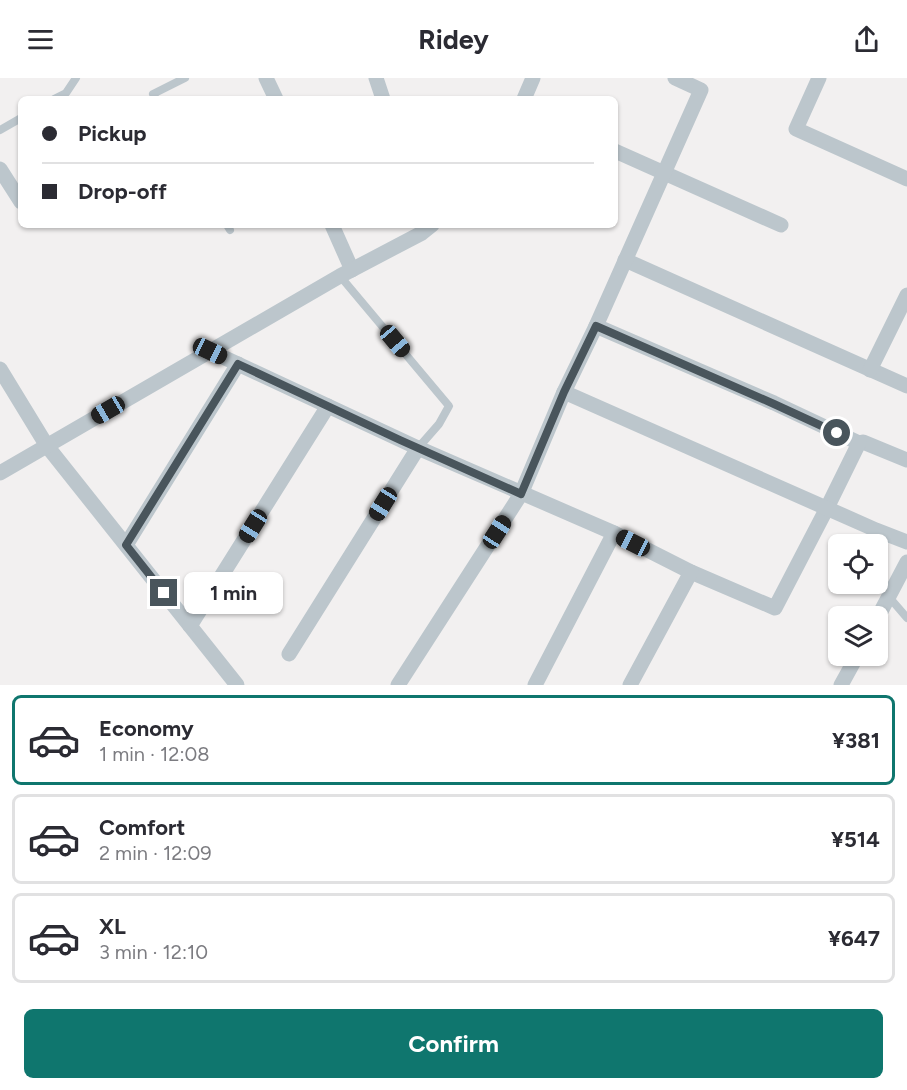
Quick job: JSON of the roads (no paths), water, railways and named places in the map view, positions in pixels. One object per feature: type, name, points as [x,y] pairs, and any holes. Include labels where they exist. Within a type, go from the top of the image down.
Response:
[{"type":"street","points":[[266,78],[275,96]]},
{"type":"street","points":[[376,78],[382,96]]},
{"type":"street","points":[[525,96],[533,78]]},
{"type":"street","points":[[398,685],[521,494],[564,392],[596,326],[700,90],[675,78]]},
{"type":"street","points":[[819,78],[796,129],[907,179]]},
{"type":"street","points":[[618,152],[781,225]]},
{"type":"street","points":[[0,169],[18,197]]},
{"type":"street","points":[[333,228],[346,273]]},
{"type":"street","points":[[0,474],[210,351],[428,228]]},
{"type":"street","points":[[625,260],[907,386]]},
{"type":"street","points":[[870,370],[907,296]]},
{"type":"street","points":[[596,326],[859,442],[907,460]]},
{"type":"street","points":[[210,351],[418,448],[614,533],[691,572],[775,608],[859,442]]},
{"type":"street","points":[[126,545],[238,364]]},
{"type":"street","points":[[0,369],[47,446],[237,685]]},
{"type":"street","points":[[564,392],[907,542]]},
{"type":"street","points":[[190,626],[328,406]]},
{"type":"street","points":[[289,654],[418,448]]},
{"type":"street","points":[[535,685],[614,533]]},
{"type":"street","points":[[884,606],[907,562]]},
{"type":"street","points":[[630,685],[691,572]]},
{"type":"street","points":[[841,685],[851,666]]},
{"type":"lane","points":[[60,96],[66,93],[76,78]]},
{"type":"lane","points":[[154,96],[153,94],[185,78]]},
{"type":"lane","points":[[0,130],[18,120]]},
{"type":"lane","points":[[346,273],[449,406],[418,448]]},
{"type":"lane","points":[[889,597],[907,618]]}]
